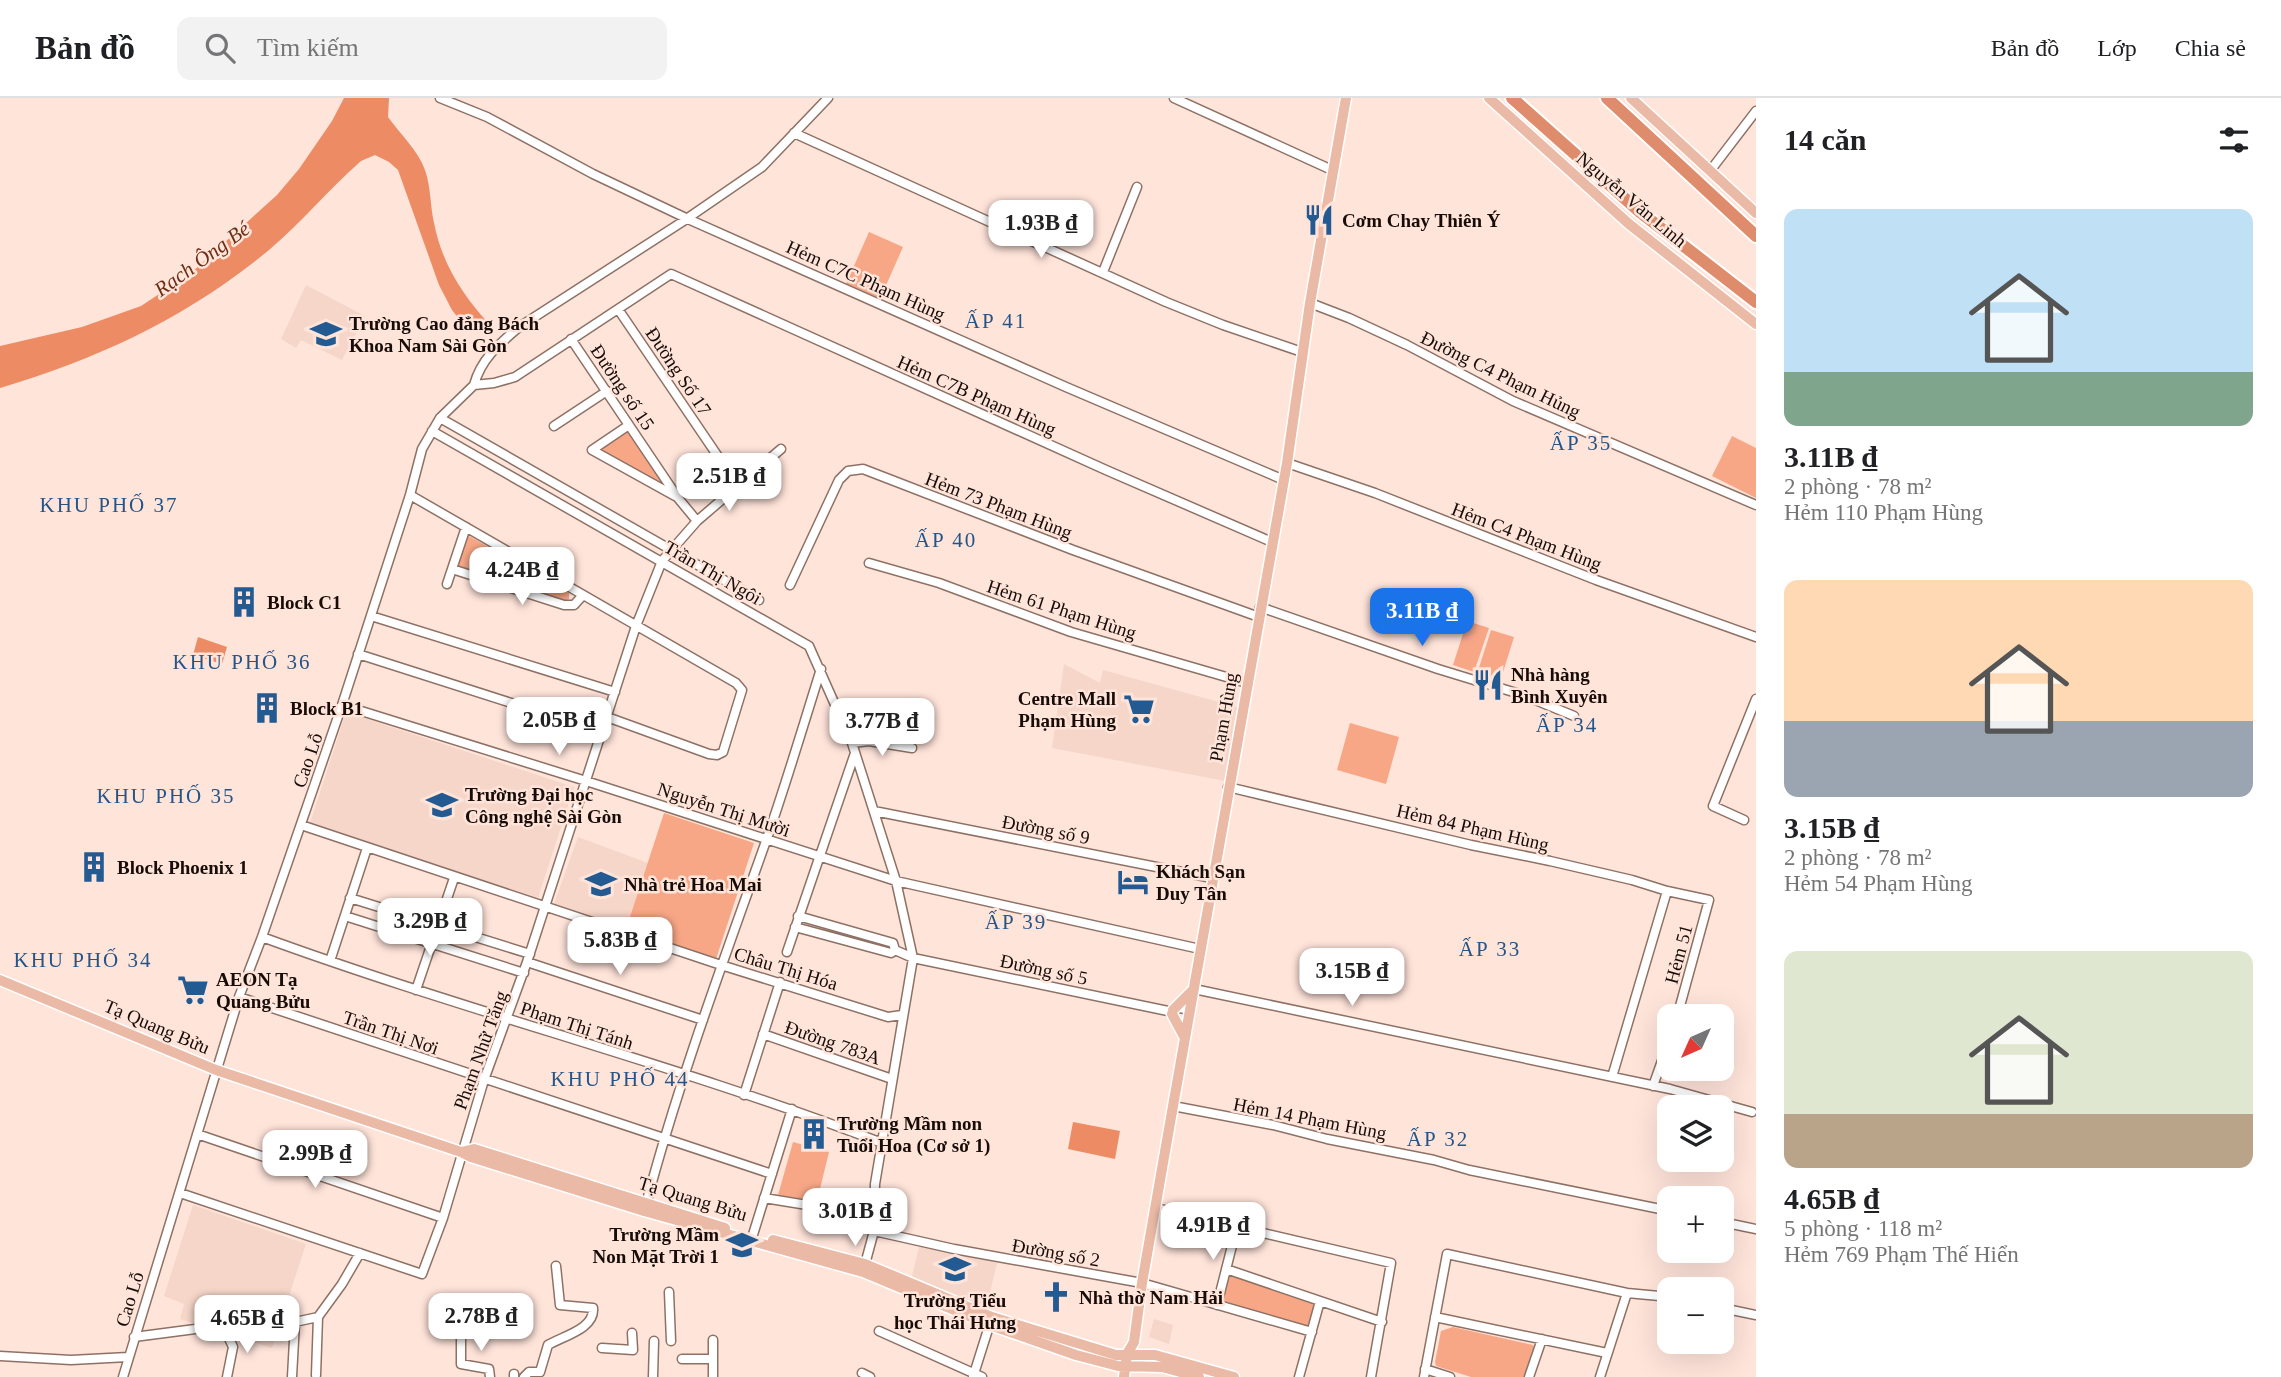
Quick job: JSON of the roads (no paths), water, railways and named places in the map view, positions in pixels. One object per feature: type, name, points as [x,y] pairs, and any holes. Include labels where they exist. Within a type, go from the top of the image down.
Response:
[{"type":"highway","name":"Nguyễn Văn Linh","points":[[1512,98],[1640,212],[1756,302]]},
{"type":"highway","points":[[1611,99],[1756,236]]},
{"type":"main road","name":"Phạm Hùng","points":[[1127,1354],[1134,1342],[1172,1106],[1287,463],[1302,352],[1346,98]]},
{"type":"main road","name":"Nguyễn Văn Linh","points":[[1489,98],[1629,224],[1756,324]]},
{"type":"main road","points":[[1631,98],[1756,213]]},
{"type":"main road","name":"Tạ Quang Bửu","points":[[0,980],[216,1070],[461,1152],[474,1149],[645,1206],[864,1268],[1124,1372],[1161,1367],[1199,1377]]},
{"type":"main road","points":[[1185,1039],[1171,1011],[1194,989]]},
{"type":"main road","name":"Tạ Quang Bửu","points":[[991,1321],[1116,1355],[1141,1353],[1165,1357],[1234,1377]]},
{"type":"main road","points":[[1134,1342],[1141,1353],[1136,1372]]},
{"type":"main road","points":[[1124,1372],[1127,1354]]},
{"type":"street","name":"Hẻm C7C Phạm Hùng","points":[[440,98],[487,117],[593,174],[688,219],[1283,480]]},
{"type":"street","name":"Cao Lỗ","points":[[123,1377],[239,997],[342,705],[410,495],[422,449],[440,418],[474,385],[483,362],[519,327],[688,219],[762,167],[828,98]]},
{"type":"street","points":[[1174,98],[1332,170]]},
{"type":"street","points":[[1710,171],[1756,111]]},
{"type":"street","points":[[794,133],[1223,325],[1302,352]]},
{"type":"street","points":[[1103,272],[1137,187]]},
{"type":"street","name":"Hẻm C7B Phạm Hùng","points":[[618,309],[671,274],[1272,542]]},
{"type":"street","name":"Đường C4 Phạm Hủng","points":[[1310,303],[1407,345],[1513,401],[1756,505]]},
{"type":"street","points":[[474,385],[515,377],[618,309]]},
{"type":"street","name":"Đường Số 17","points":[[618,309],[738,486]]},
{"type":"street","name":"Đường số 15","points":[[571,339],[678,498],[697,521]]},
{"type":"street","points":[[554,426],[607,391]]},
{"type":"street","name":"Trần Thị Ngôi","points":[[440,418],[760,600]]},
{"type":"street","points":[[629,425],[592,450],[678,498]]},
{"type":"street","name":"Trần Thị Ngôi","points":[[432,431],[809,646],[852,743],[896,881],[913,958]]},
{"type":"street","name":"Phạm Nhữ Tăng","points":[[360,1253],[422,1274],[443,1218],[484,1080],[529,958],[636,626],[662,561],[697,521],[781,449]]},
{"type":"street","name":"Hẻm C4 Phạm Hùng","points":[[1287,463],[1375,493],[1595,580],[1756,637]]},
{"type":"street","name":"Hẻm 73 Phạm Hùng","points":[[790,585],[839,480],[848,471],[863,469],[1073,550],[1523,695],[1574,716]]},
{"type":"street","points":[[410,495],[740,686],[742,690],[739,707],[723,752],[717,755],[607,717]]},
{"type":"street","points":[[447,584],[466,527]]},
{"type":"street","name":"Hẻm 61 Phạm Hùng","points":[[869,563],[939,583],[1071,632],[1247,683]]},
{"type":"street","points":[[452,569],[564,605],[573,605],[583,595]]},
{"type":"street","points":[[371,616],[615,692]]},
{"type":"street","points":[[359,654],[602,732]]},
{"type":"street","points":[[645,1206],[721,965],[767,839],[821,669]]},
{"type":"street","points":[[1744,820],[1713,806],[1756,699]]},
{"type":"street","name":"Nguyễn Thị Mười","points":[[342,705],[896,881],[1200,949]]},
{"type":"street","points":[[852,743],[869,741],[912,748]]},
{"type":"street","points":[[787,952],[855,753]]},
{"type":"street","name":"Hẻm 84 Phạm Hùng","points":[[1228,787],[1709,900]]},
{"type":"street","name":"Đường số 9","points":[[874,811],[1212,878]]},
{"type":"street","name":"Châu Thị Hóa","points":[[301,825],[721,965],[888,1017],[902,1015]]},
{"type":"street","points":[[330,961],[367,848]]},
{"type":"street","points":[[416,990],[454,878]]},
{"type":"street","points":[[1612,1077],[1667,891]]},
{"type":"street","points":[[351,898],[704,1020]]},
{"type":"street","name":"Hẻm 51","points":[[1681,1004],[1709,900]]},
{"type":"street","points":[[345,916],[524,973]]},
{"type":"street","points":[[795,927],[891,953],[895,950],[893,943],[798,916]]},
{"type":"street","name":"Phạm Thị Tánh","points":[[262,937],[508,1020],[792,1109],[882,1143]]},
{"type":"street","name":"Đường số 5","points":[[895,950],[913,958],[1189,1014]]},
{"type":"street","points":[[864,1268],[874,1231],[875,1184],[913,958]]},
{"type":"street","points":[[744,1095],[780,982]]},
{"type":"street","points":[[1194,989],[1653,1086],[1752,1112]]},
{"type":"street","name":"Trần Thị Nơi","points":[[239,997],[772,1174]]},
{"type":"street","name":"Đường 783A","points":[[763,1034],[892,1079]]},
{"type":"street","points":[[1653,1086],[1657,1075]]},
{"type":"street","name":"Hẻm 14 Phạm Hùng","points":[[1172,1106],[1657,1208]]},
{"type":"street","points":[[752,1238],[792,1109]]},
{"type":"street","points":[[198,1134],[443,1218]]},
{"type":"street","points":[[180,1193],[360,1253],[318,1317],[316,1375]]},
{"type":"street","points":[[764,1198],[875,1216]]},
{"type":"street","points":[[1156,1208],[1391,1263],[1371,1377]]},
{"type":"street","points":[[1734,1224],[1756,1229]]},
{"type":"street","points":[[1217,1305],[1237,1226]]},
{"type":"street","name":"Đường số 2","points":[[874,1231],[954,1249],[1142,1283],[1312,1332]]},
{"type":"street","points":[[1450,1377],[1425,1373],[1447,1254],[1627,1293],[1657,1296]]},
{"type":"street","points":[[524,1377],[529,1372],[540,1372],[548,1345],[576,1331],[594,1315],[593,1308],[560,1305],[556,1266]]},
{"type":"street","points":[[1226,1269],[1382,1322]]},
{"type":"street","points":[[670,1292],[671,1341]]},
{"type":"street","points":[[1600,1377],[1627,1293]]},
{"type":"street","points":[[1299,1377],[1320,1301]]},
{"type":"street","points":[[1734,1310],[1756,1315]]},
{"type":"street","points":[[484,1314],[461,1313],[461,1364],[489,1369],[489,1377]]},
{"type":"street","points":[[292,1377],[295,1322],[318,1317]]},
{"type":"street","points":[[1435,1317],[1607,1353]]},
{"type":"street","points":[[879,1331],[977,1376],[991,1321]]},
{"type":"street","points":[[134,1337],[203,1328],[228,1336],[233,1347],[227,1377]]},
{"type":"street","points":[[602,1349],[633,1349],[632,1333]]},
{"type":"street","points":[[1529,1377],[1542,1339]]},
{"type":"street","points":[[713,1340],[713,1377]]},
{"type":"street","points":[[653,1377],[654,1341]]},
{"type":"street","points":[[0,1356],[71,1360],[128,1357]]},
{"type":"street","points":[[682,1359],[713,1359]]},
{"type":"place","name":"Cơm Chay Thiên Ý","points":[[1319,220]]},
{"type":"place","name":"Trường Cao đẳng Bách Khoa Nam Sài Gòn","points":[[326,334]]},
{"type":"place","name":"Block C1","points":[[244,602]]},
{"type":"place","name":"Nhà hàng Bình Xuyên","points":[[1488,685]]},
{"type":"place","name":"Block B1","points":[[267,708]]},
{"type":"place","name":"Centre Mall Phạm Hùng","points":[[1139,709]]},
{"type":"place","name":"Trường Đại học Công nghệ Sài Gòn","points":[[442,805]]},
{"type":"place","name":"Block Phoenix 1","points":[[94,867]]},
{"type":"place","name":"Khách Sạn Duy Tân","points":[[1133,882]]},
{"type":"place","name":"Nhà trẻ Hoa Mai","points":[[601,884]]},
{"type":"place","name":"AEON Tạ Quang Bửu","points":[[193,990]]},
{"type":"place","name":"Trường Mầm non Tuổi Hoa (Cơ sở 1)","points":[[814,1134]]},
{"type":"place","name":"Trường Mầm Non Mặt Trời 1","points":[[742,1245]]},
{"type":"place","name":"Trường Tiểu học Thái Hưng","points":[[955,1269]]},
{"type":"place","name":"Nhà thờ Nam Hải","points":[[1056,1297]]},
{"type":"district","name":"ẤP 41","points":[[996,321]]},
{"type":"district","name":"ẤP 35","points":[[1581,443]]},
{"type":"district","name":"KHU PHỐ 37","points":[[109,505]]},
{"type":"district","name":"ẤP 40","points":[[946,540]]},
{"type":"district","name":"KHU PHỐ 36","points":[[242,662]]},
{"type":"district","name":"ẤP 34","points":[[1567,725]]},
{"type":"district","name":"KHU PHỐ 35","points":[[166,796]]},
{"type":"district","name":"ẤP 39","points":[[1016,922]]},
{"type":"district","name":"ẤP 33","points":[[1490,949]]},
{"type":"district","name":"KHU PHỐ 34","points":[[83,960]]},
{"type":"district","name":"KHU PHỐ 44","points":[[620,1079]]},
{"type":"district","name":"ẤP 32","points":[[1438,1139]]},
{"type":"water label","name":"Rạch Ông Bé","points":[[202,259]]}]
